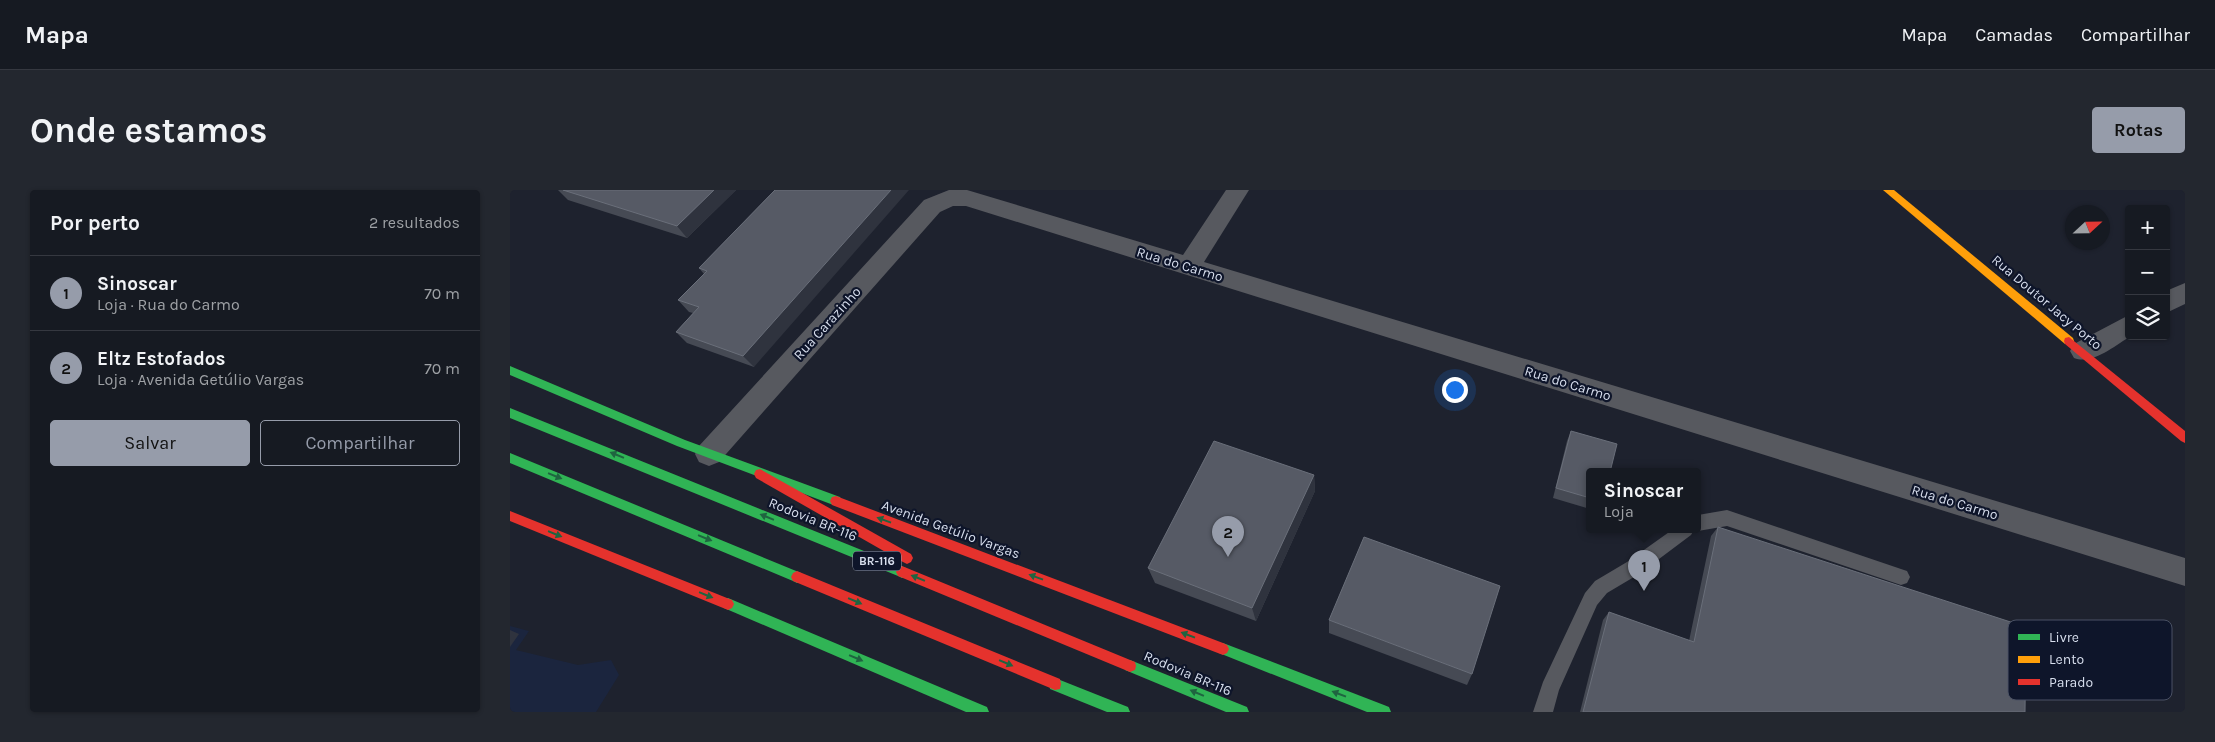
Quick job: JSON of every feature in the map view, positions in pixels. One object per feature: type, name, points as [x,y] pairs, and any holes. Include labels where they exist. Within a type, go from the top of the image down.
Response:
[{"type":"main road","name":"Rua Doutor Jacy Porto","points":[[1888,190],[2185,438]]},
{"type":"main road","name":"Avenida Getúlio Vargas","points":[[510,370],[760,474],[1081,593],[1384,712]]},
{"type":"main road","name":"Rodovia BR-116","points":[[510,413],[999,611],[1242,712]]},
{"type":"main road","points":[[510,458],[1124,712]]},
{"type":"main road","name":"BR-116","points":[[760,474],[914,562]]},
{"type":"main road","points":[[510,516],[706,595],[982,712]]},
{"type":"main road","name":"BR-116","points":[[931,572],[999,611]]},
{"type":"street","points":[[1188,267],[1238,190]]},
{"type":"street","name":"Rua do Carmo","points":[[950,198],[966,198],[2185,572]]},
{"type":"street","name":"Rua Carazinho","points":[[709,454],[932,206],[950,198]]},
{"type":"street","points":[[2170,301],[2185,292]]},
{"type":"street","points":[[2083,351],[2125,327]]},
{"type":"lane","points":[[1701,522],[1727,518],[1901,577]]},
{"type":"lane","points":[[1543,712],[1550,689],[1591,599],[1601,587],[1633,568],[1681,533]]},
{"type":"shaded area","points":[[510,626],[529,631],[516,650],[578,665],[611,660],[619,675],[596,712],[510,712]]},
{"type":"building","points":[[563,190],[714,190],[677,226]]},
{"type":"building","points":[[775,190],[891,190],[743,356],[676,332],[699,307],[678,300],[707,271],[699,268]]},
{"type":"building","points":[[1571,431],[1617,444],[1611,468],[1586,468],[1586,497],[1556,488]]},
{"type":"building","points":[[1214,441],[1314,475],[1252,608],[1148,568]]},
{"type":"building","points":[[1718,527],[2008,621],[2008,700],[2025,700],[2025,712],[1583,712],[1609,612],[1694,642]]},
{"type":"building","points":[[1364,537],[1500,586],[1472,674],[1329,620]]},
{"type":"traffic: fast","points":[[510,370],[681,443],[836,501]]},
{"type":"traffic: fast","points":[[510,413],[902,572]]},
{"type":"traffic: fast","points":[[510,458],[797,577]]},
{"type":"traffic: fast","points":[[728,604],[982,712]]},
{"type":"traffic: fast","points":[[1223,649],[1384,712]]},
{"type":"traffic: fast","points":[[1130,666],[1242,712]]},
{"type":"traffic: fast","points":[[1055,684],[1123,712]]},
{"type":"traffic: slow","points":[[1888,190],[2069,341]]},
{"type":"traffic: jam","points":[[2069,341],[2185,438]]},
{"type":"traffic: jam","points":[[760,474],[907,558]]},
{"type":"traffic: jam","points":[[836,501],[1223,649]]},
{"type":"traffic: jam","points":[[510,516],[728,604]]},
{"type":"traffic: jam","points":[[902,572],[1130,666]]},
{"type":"traffic: jam","points":[[797,577],[1055,684]]},
{"type":"place","name":"Eltz Estofados","points":[[1228,557]]},
{"type":"place","name":"Sinoscar","points":[[1644,591]]}]
